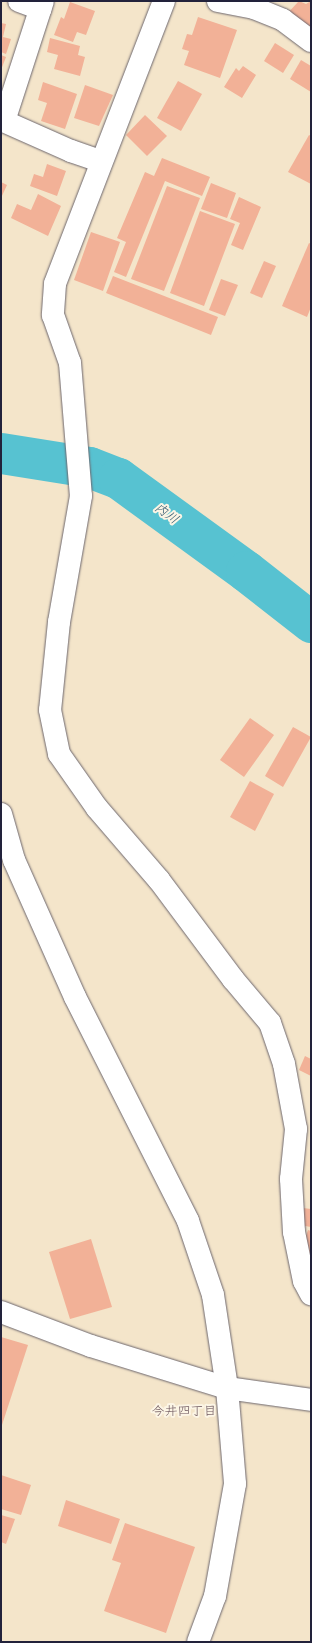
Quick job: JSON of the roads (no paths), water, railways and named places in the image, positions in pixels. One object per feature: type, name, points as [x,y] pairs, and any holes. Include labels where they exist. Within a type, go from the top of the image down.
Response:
[{"type":"street","points":[[19,1],[42,5],[2,120],[71,151],[100,160]]},
{"type":"street","points":[[164,1],[100,160],[82,217],[55,284],[53,315],[70,363],[81,496],[59,622],[50,710],[59,754],[97,808],[159,880],[233,979],[270,1023],[284,1064],[296,1129],[291,1179],[294,1232],[304,1281],[311,1294]]},
{"type":"street","points":[[218,1],[254,8],[283,20],[311,41]]},
{"type":"street","points":[[1,814],[14,860],[75,997],[188,1222],[213,1295],[227,1388],[235,1484],[216,1596],[198,1642]]},
{"type":"street","points":[[1,1312],[91,1346],[227,1388],[311,1400]]},
{"type":"waterway","name":"内川","points":[[1,453],[89,467],[118,478],[246,571],[311,622]]},
{"type":"district","name":"今井四丁目","points":[[184,1410]]}]
